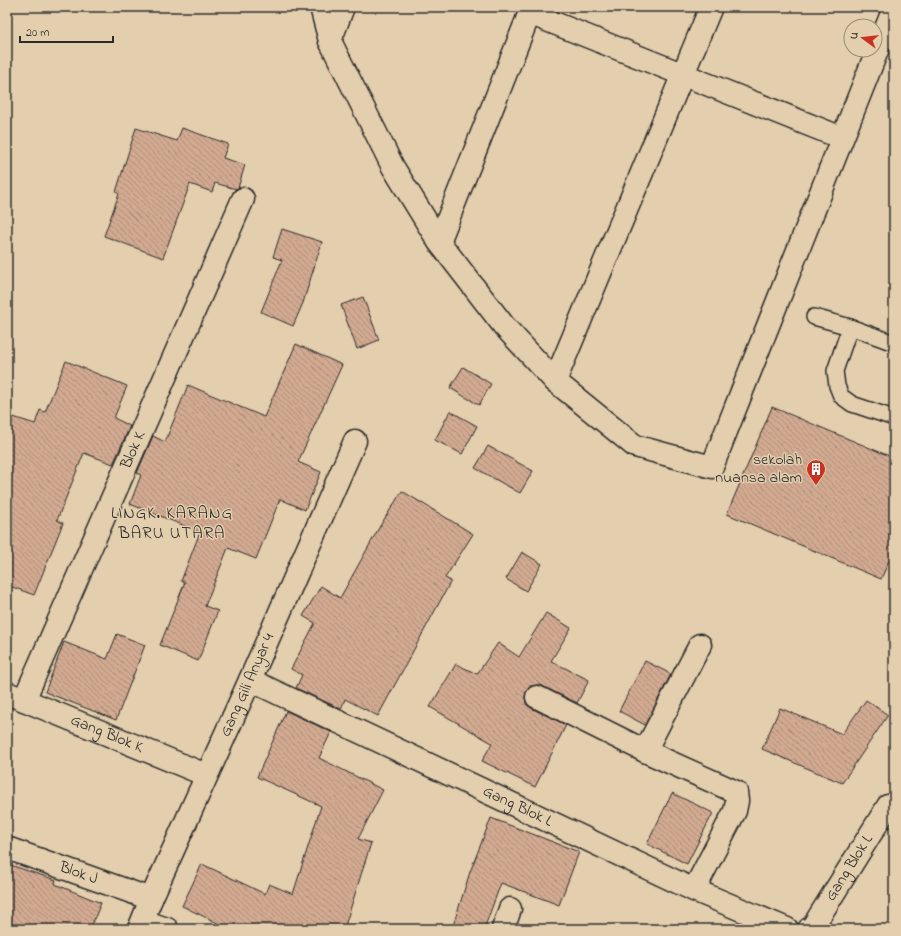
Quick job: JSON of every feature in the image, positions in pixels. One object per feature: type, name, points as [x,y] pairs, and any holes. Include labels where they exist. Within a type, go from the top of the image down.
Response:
[{"type":"street","points":[[321,7],[330,41],[393,167],[439,242],[504,326],[555,381],[635,446],[712,467],[894,8]]},
{"type":"street","points":[[330,41],[343,7]]},
{"type":"street","points":[[555,381],[711,7]]},
{"type":"street","points":[[439,242],[531,10],[683,74],[842,138]]},
{"type":"street","name":"Blok K","points":[[15,697],[243,199]]},
{"type":"street","name":"Gang Gili Anyar 4","points":[[141,925],[151,899],[250,680],[355,441]]},
{"type":"street","points":[[645,751],[700,645]]},
{"type":"street","name":"Gang Blok L","points":[[250,680],[694,890],[787,929]]},
{"type":"street","name":"Gang Blok K","points":[[15,697],[206,775]]},
{"type":"street","points":[[537,697],[645,751],[736,792],[737,801],[735,811],[694,890]]},
{"type":"street","name":"Gang Blok L","points":[[809,929],[812,928],[888,806]]},
{"type":"street","name":"Blok J","points":[[7,848],[151,899]]},
{"type":"street","points":[[503,929],[510,909]]},
{"type":"street","points":[[141,925],[167,929]]},
{"type":"lane","points":[[814,317],[894,343]]},
{"type":"lane","points":[[850,328],[835,371],[837,386],[841,396],[852,404],[894,418]]},
{"type":"building","points":[[136,128],[177,141],[182,128],[228,144],[223,158],[245,165],[238,188],[236,189],[215,183],[212,192],[190,184],[163,258],[104,236],[119,194],[116,192]]},
{"type":"building","points":[[282,229],[322,242],[303,303],[293,326],[261,312],[282,260],[273,257]]},
{"type":"building","points":[[363,297],[379,340],[357,349],[341,305]]},
{"type":"building","points":[[296,344],[342,365],[298,462],[321,472],[305,510],[280,499],[256,559],[228,548],[205,606],[218,611],[198,661],[160,645],[185,582],[181,581],[200,532],[130,504],[141,475],[137,473],[153,436],[165,442],[188,385],[264,417]]},
{"type":"building","points":[[66,361],[127,386],[114,418],[130,426],[113,464],[84,453],[57,520],[63,523],[34,595],[7,585],[7,415],[35,424],[40,410],[45,412]]},
{"type":"building","points":[[463,367],[491,384],[479,405],[450,388]]},
{"type":"building","name":"sekolah nuansa alam","points":[[772,407],[894,458],[894,549],[881,579],[727,514]]},
{"type":"building","points":[[450,411],[477,426],[462,454],[435,440]]},
{"type":"building","points":[[488,446],[533,471],[520,493],[475,468]]},
{"type":"building","points":[[402,491],[473,534],[445,578],[451,581],[378,716],[345,699],[341,709],[296,688],[302,675],[291,669],[315,623],[303,616],[321,586],[340,598],[380,526]]},
{"type":"building","points":[[522,552],[542,564],[526,591],[506,579]]},
{"type":"building","points":[[546,613],[571,628],[551,661],[589,680],[577,703],[542,686],[530,686],[526,692],[526,704],[531,708],[566,725],[535,787],[482,761],[492,743],[430,707],[456,664],[477,674],[498,643],[519,657]]},
{"type":"building","points":[[117,634],[145,645],[116,720],[45,692],[64,642],[107,659]]},
{"type":"building","points":[[645,661],[671,674],[645,725],[619,711]]},
{"type":"building","points":[[866,700],[888,715],[842,783],[762,749],[780,708],[842,734]]},
{"type":"building","points":[[286,711],[331,732],[319,758],[383,790],[358,839],[371,843],[344,929],[230,929],[182,906],[202,864],[265,894],[269,884],[293,894],[321,806],[257,777]]},
{"type":"building","points":[[672,793],[713,813],[687,864],[647,844]]},
{"type":"building","points":[[491,818],[579,852],[559,905],[501,883],[484,929],[452,929],[470,872]]},
{"type":"building","points":[[7,864],[56,880],[55,884],[101,903],[90,929],[17,929],[7,926]]},
{"type":"place","name":"sekolah nuansa alam","points":[[816,486]]},
{"type":"district","name":"LINGK. KARANG BARU UTARA","points":[[172,523]]}]
